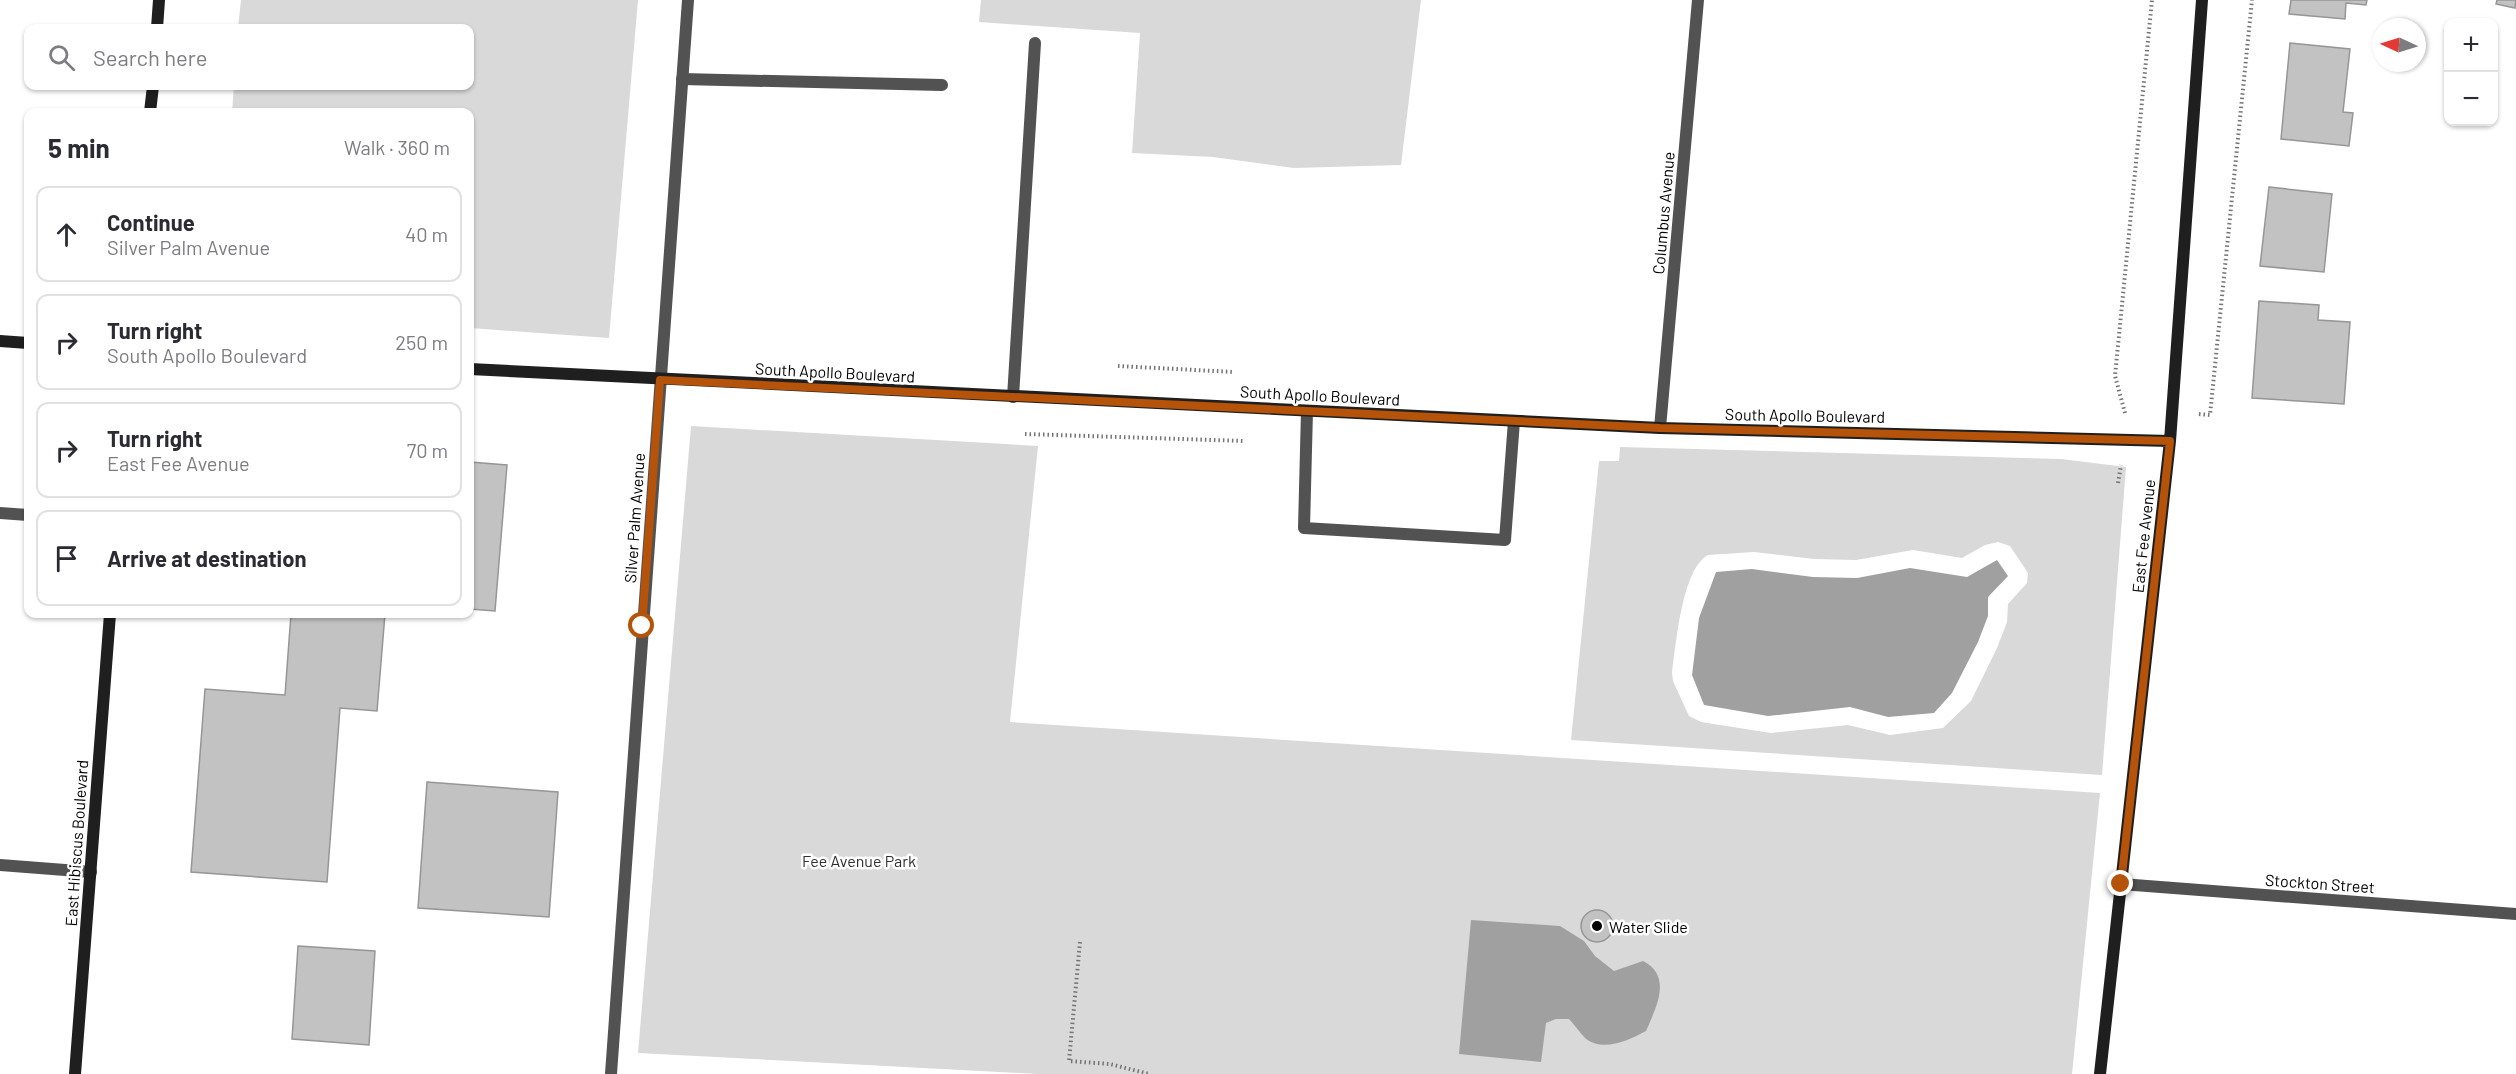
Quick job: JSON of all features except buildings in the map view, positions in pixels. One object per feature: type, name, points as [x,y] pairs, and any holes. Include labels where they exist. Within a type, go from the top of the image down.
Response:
[{"type":"street","points":[[157,24],[159,0]]},
{"type":"street","name":"Silver Palm Avenue","points":[[611,1074],[688,0]]},
{"type":"street","name":"Columbus Avenue","points":[[1660,428],[1698,0]]},
{"type":"street","name":"East Fee Avenue","points":[[2100,1074],[2170,441],[2202,0]]},
{"type":"street","points":[[1013,397],[1035,43]]},
{"type":"street","points":[[682,79],[942,85]]},
{"type":"street","points":[[150,108],[153,90]]},
{"type":"street","points":[[0,341],[24,343]]},
{"type":"street","name":"South Apollo Boulevard","points":[[474,369],[1514,422],[2170,441]]},
{"type":"street","points":[[1307,411],[1304,528],[1505,540],[1514,422]]},
{"type":"street","points":[[0,513],[24,515]]},
{"type":"street","name":"East Hibiscus Boulevard","points":[[75,1074],[110,618]]},
{"type":"street","points":[[0,865],[91,872]]},
{"type":"street","name":"Stockton Street","points":[[2121,884],[2516,914]]},
{"type":"path","points":[[2118,483],[2126,439],[2125,414],[2115,376],[2152,0]]},
{"type":"path","points":[[2172,412],[2210,416],[2252,0]]},
{"type":"path","points":[[1118,366],[1234,372]]},
{"type":"path","points":[[1025,434],[1244,441]]},
{"type":"path","points":[[1080,942],[1069,1061],[1110,1064],[1149,1074]]},
{"type":"green space","points":[[241,0],[638,0],[609,338],[474,328],[474,108],[232,108],[234,90],[474,90],[474,24],[238,24]]},
{"type":"green space","points":[[981,0],[1421,0],[1401,165],[1294,168],[1213,157],[1132,153],[1140,33],[979,22]]},
{"type":"green space","name":"Fee Avenue Park","points":[[691,426],[1038,446],[1010,722],[2100,793],[2072,1074],[1039,1074],[638,1053]]},
{"type":"green space","points":[[1620,447],[2061,459],[2126,467],[2102,775],[1571,740],[1599,461],[1619,461]],"holes":[[[1998,542],[2010,546],[2028,573],[2027,583],[2008,604],[2007,622],[1971,701],[1943,728],[1890,735],[1848,725],[1771,733],[1701,722],[1689,716],[1673,681],[1672,673],[1678,627],[1686,591],[1699,563],[1708,555],[1754,552],[1814,559],[1856,560],[1913,550],[1962,558],[1985,545]]]},
{"type":"shaded area","points":[[1997,560],[2008,576],[1988,597],[1988,616],[1978,642],[1952,693],[1934,713],[1888,717],[1850,707],[1768,716],[1704,705],[1692,675],[1699,618],[1716,572],[1752,569],[1813,577],[1857,578],[1910,568],[1967,577]]},
{"type":"shaded area","points":[[1471,920],[1560,926],[1584,941],[1595,956],[1614,971],[1643,961],[1658,975],[1660,984],[1660,993],[1646,1031],[1616,1044],[1600,1044],[1585,1038],[1569,1019],[1556,1019],[1546,1023],[1541,1062],[1459,1054]]},
{"type":"place","name":"Water Slide","points":[[1597,926]]},
{"type":"route","points":[[642,626],[660,380],[1660,428],[2170,441],[2121,884]]}]
